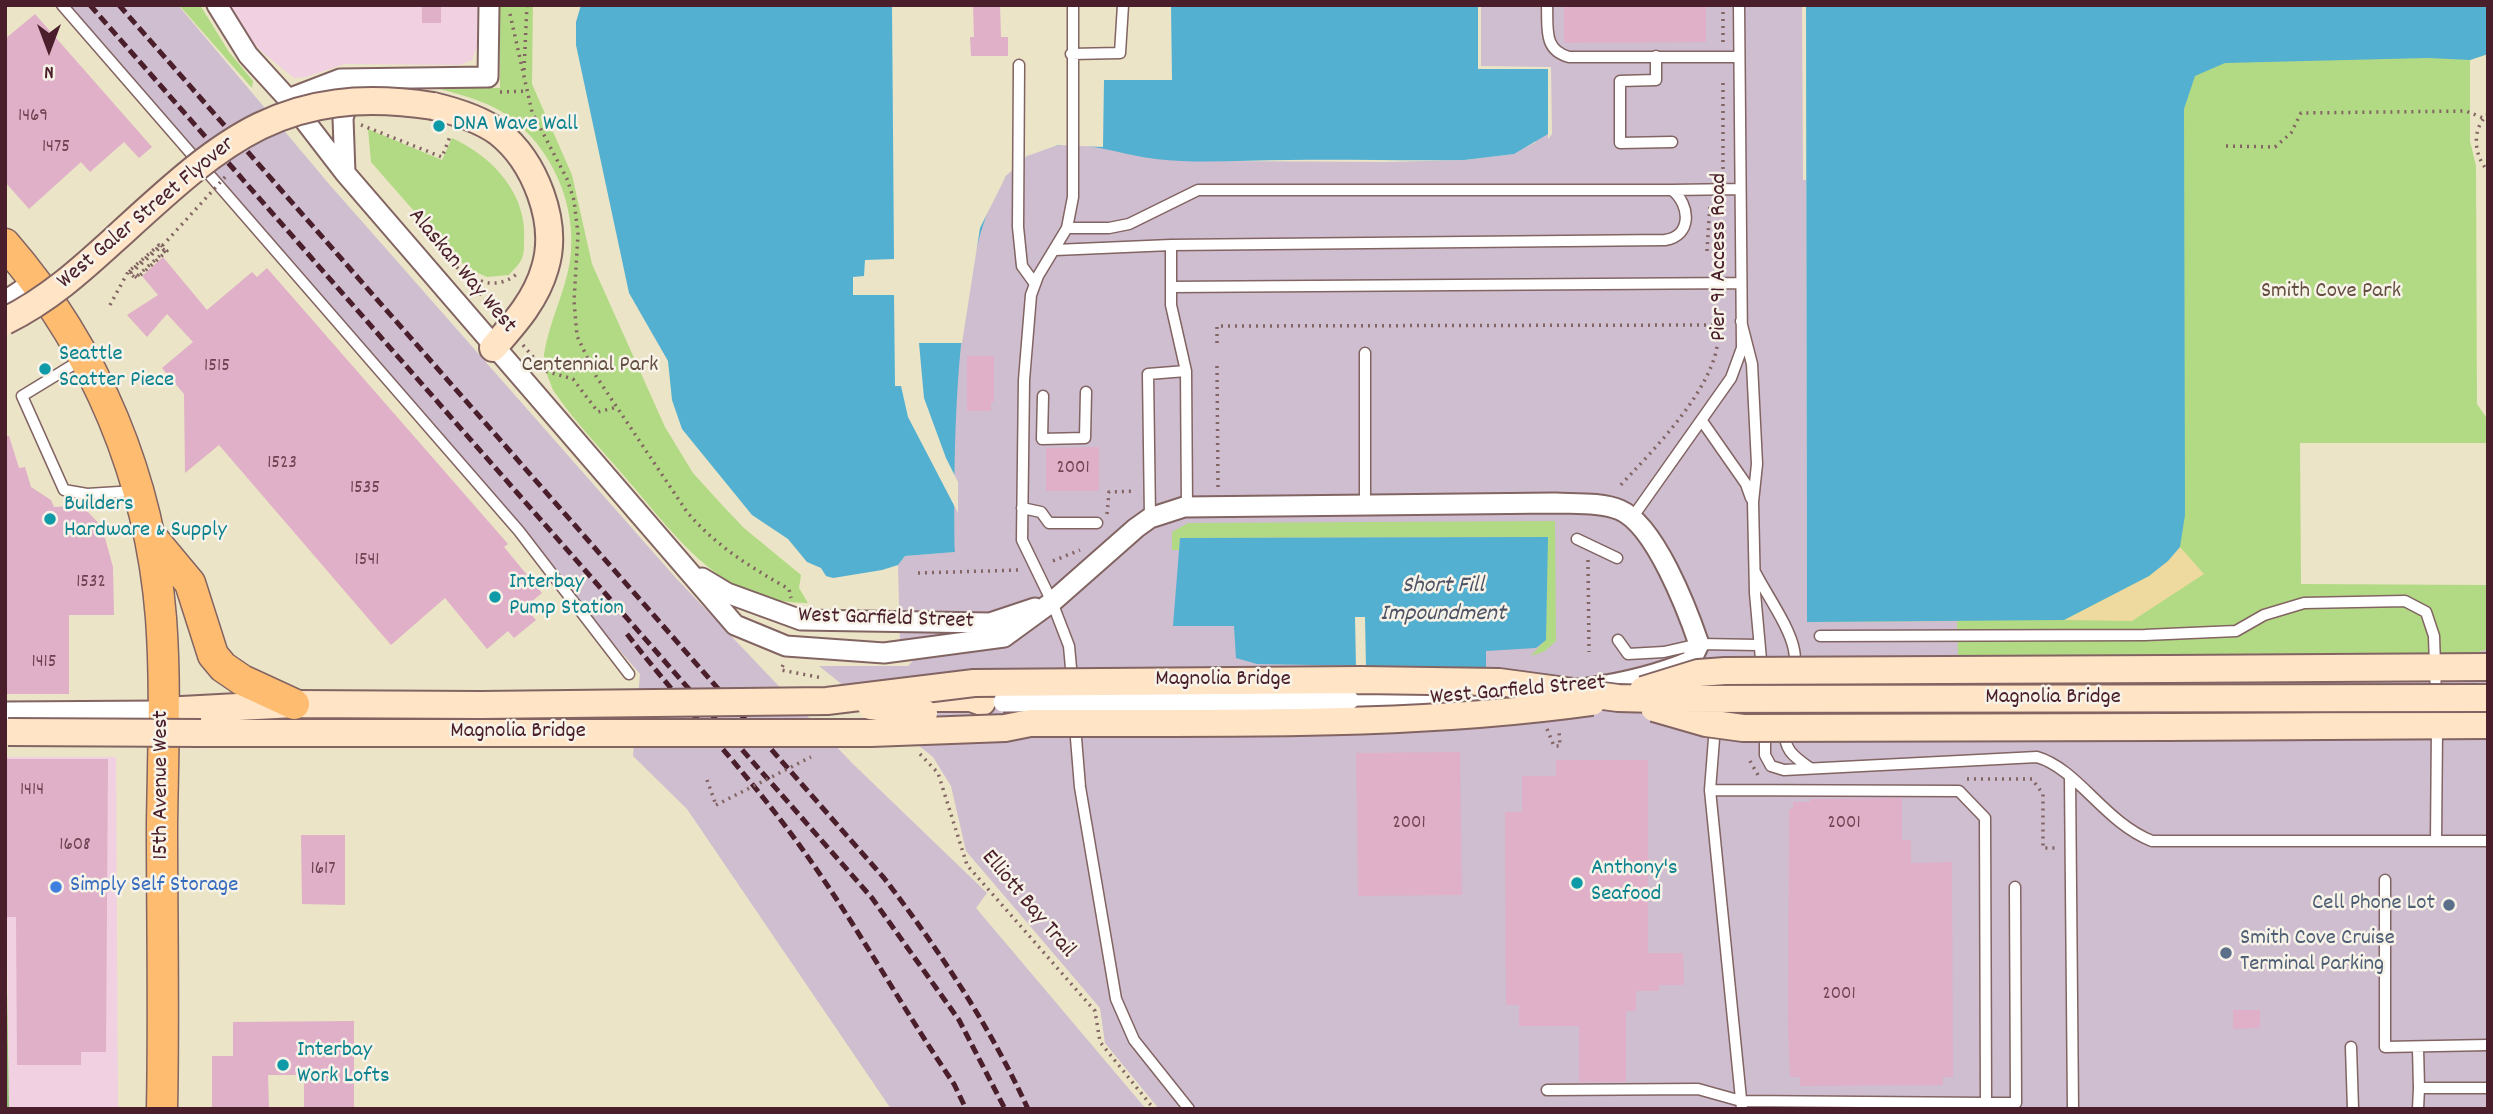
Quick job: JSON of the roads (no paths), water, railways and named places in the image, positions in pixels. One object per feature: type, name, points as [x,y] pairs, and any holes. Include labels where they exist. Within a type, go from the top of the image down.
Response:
[{"type":"main road","name":"West Galer Street Flyover","points":[[5,321],[51,295],[199,166],[242,133],[271,119],[305,108],[360,100],[397,100],[437,117],[456,111],[497,132],[516,151],[537,186],[550,231],[545,268],[528,306],[493,348]]},
{"type":"main road","name":"15th Avenue West","points":[[5,244],[35,281],[86,358],[135,478],[149,533],[161,619],[162,1109]]},
{"type":"main road","points":[[149,533],[190,583],[213,654],[223,667],[242,680],[294,704]]},
{"type":"main road","points":[[1618,698],[1698,673],[1725,671],[2488,667]]},
{"type":"main road","name":"Magnolia Bridge","points":[[294,704],[828,694],[861,697],[974,683],[1361,680],[1507,682],[1618,698],[2488,698]]},
{"type":"main road","name":"Magnolia Bridge","points":[[828,694],[924,713],[1030,723],[1354,721],[1535,710],[1618,698]]},
{"type":"main road","points":[[861,697],[971,698],[982,702]]},
{"type":"main road","points":[[1618,698],[1706,723],[1744,728],[2488,725]]},
{"type":"main road","points":[[812,742],[825,723],[884,721],[982,702]]},
{"type":"main road","points":[[163,711],[294,704]]},
{"type":"main road","name":"Magnolia Bridge","points":[[5,732],[812,742],[1004,728],[1030,723]]},
{"type":"street","name":"Alaskan Way West","points":[[216,5],[248,55],[288,99],[345,173],[493,348],[735,625]]},
{"type":"street","points":[[288,99],[326,82],[364,77],[488,84],[489,5]]},
{"type":"street","points":[[345,173],[343,118],[352,91],[364,77]]},
{"type":"street","points":[[5,301],[35,281]]},
{"type":"street","name":"West Garfield Street","points":[[735,625],[786,646],[884,653],[1004,637],[1052,602],[1150,518],[1187,507],[1555,503],[1606,506],[1632,518]]},
{"type":"street","points":[[1632,518],[1680,591],[1699,644]]},
{"type":"street","name":"West Garfield Street","points":[[685,568],[727,593],[801,620],[990,622],[1052,602]]},
{"type":"street","points":[[757,635],[765,609]]},
{"type":"street","name":"West Garfield Street","points":[[982,702],[1349,700],[1557,693],[1630,682],[1691,661],[1699,644]]},
{"type":"street","points":[[5,712],[163,711]]},
{"type":"lane","points":[[62,5],[519,531],[629,674]]},
{"type":"lane","points":[[1073,5],[1073,197],[1067,228],[1035,284],[1027,327],[1022,540],[1052,602],[1069,646],[1080,787],[1116,999],[1135,1040],[1189,1109]]},
{"type":"lane","points":[[1071,54],[1121,53],[1123,5]]},
{"type":"lane","points":[[1547,5],[1548,43],[1556,54],[1569,57],[1739,57]]},
{"type":"lane","name":"Pier 91 Access Road","points":[[1632,518],[1702,421],[1736,368],[1742,348],[1739,5]]},
{"type":"lane","points":[[1656,57],[1656,80],[1620,81],[1620,143],[1672,142]]},
{"type":"lane","points":[[1018,65],[1018,227],[1022,266],[1035,284]]},
{"type":"lane","points":[[1067,228],[1109,228],[1129,224],[1198,190],[1740,190]]},
{"type":"lane","points":[[1055,250],[1171,245],[1665,240],[1675,238],[1686,222],[1684,203],[1672,190]]},
{"type":"lane","points":[[1171,245],[1172,316],[1186,371],[1187,507]]},
{"type":"lane","points":[[1171,287],[1741,283]]},
{"type":"lane","points":[[1741,321],[1752,364],[1757,464],[1753,502],[1755,571],[1767,761],[1784,770],[2037,757],[2058,766],[2112,818],[2134,834],[2152,841],[2488,841]]},
{"type":"lane","points":[[1365,353],[1366,505]]},
{"type":"lane","points":[[86,358],[22,396],[64,491],[88,494],[135,478]]},
{"type":"lane","points":[[1150,518],[1148,374],[1186,371]]},
{"type":"lane","points":[[1023,439],[1085,438],[1086,392]]},
{"type":"lane","points":[[1042,439],[1043,396]]},
{"type":"lane","points":[[1702,421],[1746,484],[1753,502]]},
{"type":"lane","points":[[1022,508],[1041,512],[1049,523],[1097,523]]},
{"type":"lane","points":[[1577,539],[1618,558]]},
{"type":"lane","points":[[1755,571],[1794,647],[1796,662],[1787,708],[1786,739],[1791,753],[1810,768]]},
{"type":"lane","points":[[1821,636],[2131,635],[2236,631],[2264,615],[2304,603],[2405,601],[2426,612],[2434,636],[2437,726],[2436,841]]},
{"type":"lane","points":[[1618,640],[1628,654],[1664,652],[1699,644],[1758,645]]},
{"type":"lane","points":[[1699,644],[1718,710],[1710,790],[1742,1105]]},
{"type":"lane","points":[[2070,778],[2073,1109]]},
{"type":"lane","points":[[1710,790],[1959,791],[1985,818],[1986,1103]]},
{"type":"lane","points":[[2385,880],[2385,1047],[2488,1045]]},
{"type":"lane","points":[[1548,1090],[1698,1089],[1742,1105],[2017,1103],[2015,887]]},
{"type":"lane","points":[[2351,1047],[2353,1109]]},
{"type":"lane","points":[[2418,1048],[2418,1109]]},
{"type":"lane","points":[[2418,1088],[2488,1088]]},
{"type":"water","points":[[581,5],[1478,5],[1478,69],[1548,69],[1548,134],[1514,154],[1464,160],[1189,161],[1140,157],[1075,145],[1059,145],[1027,156],[1002,183],[983,225],[970,279],[957,402],[955,552],[905,556],[898,565],[882,570],[833,578],[826,576],[821,568],[807,562],[788,539],[752,515],[682,429],[672,400],[668,361],[629,293],[576,45],[576,22]]},
{"type":"water","points":[[1806,5],[2488,5],[2488,54],[2470,60],[2428,58],[2225,63],[2195,76],[2184,109],[2185,515],[2180,547],[2168,561],[2149,576],[2064,620],[1807,622]]},
{"type":"water","name":"Short Fill Impoundment","points":[[1548,537],[1546,640],[1536,648],[1486,651],[1486,668],[1257,664],[1236,658],[1234,626],[1173,626],[1180,538]]},
{"type":"railway","points":[[90,5],[872,898],[959,1020],[1005,1109]]},
{"type":"railway","points":[[119,5],[884,878],[962,989],[997,1048],[1028,1109]]},
{"type":"railway","points":[[627,634],[795,839],[837,899],[954,1084],[966,1109]]},
{"type":"place","name":"DNA Wave Wall","points":[[439,126]]},
{"type":"place","name":"Seattle Scatter Piece","points":[[45,369]]},
{"type":"place","name":"Builders Hardware & Supply","points":[[50,519]]},
{"type":"place","name":"Interbay Pump Station","points":[[495,597]]},
{"type":"place","name":"Anthony's Seafood","points":[[1577,883]]},
{"type":"place","name":"Simply Self Storage","points":[[56,887]]},
{"type":"place","name":"Cell Phone Lot","points":[[2449,905]]},
{"type":"place","name":"Smith Cove Cruise Terminal Parking","points":[[2226,953]]},
{"type":"place","name":"Interbay Work Lofts","points":[[283,1065]]},
{"type":"park label","name":"Smith Cove Park","points":[[2331,293]]},
{"type":"park label","name":"Centennial Park","points":[[590,367]]}]
